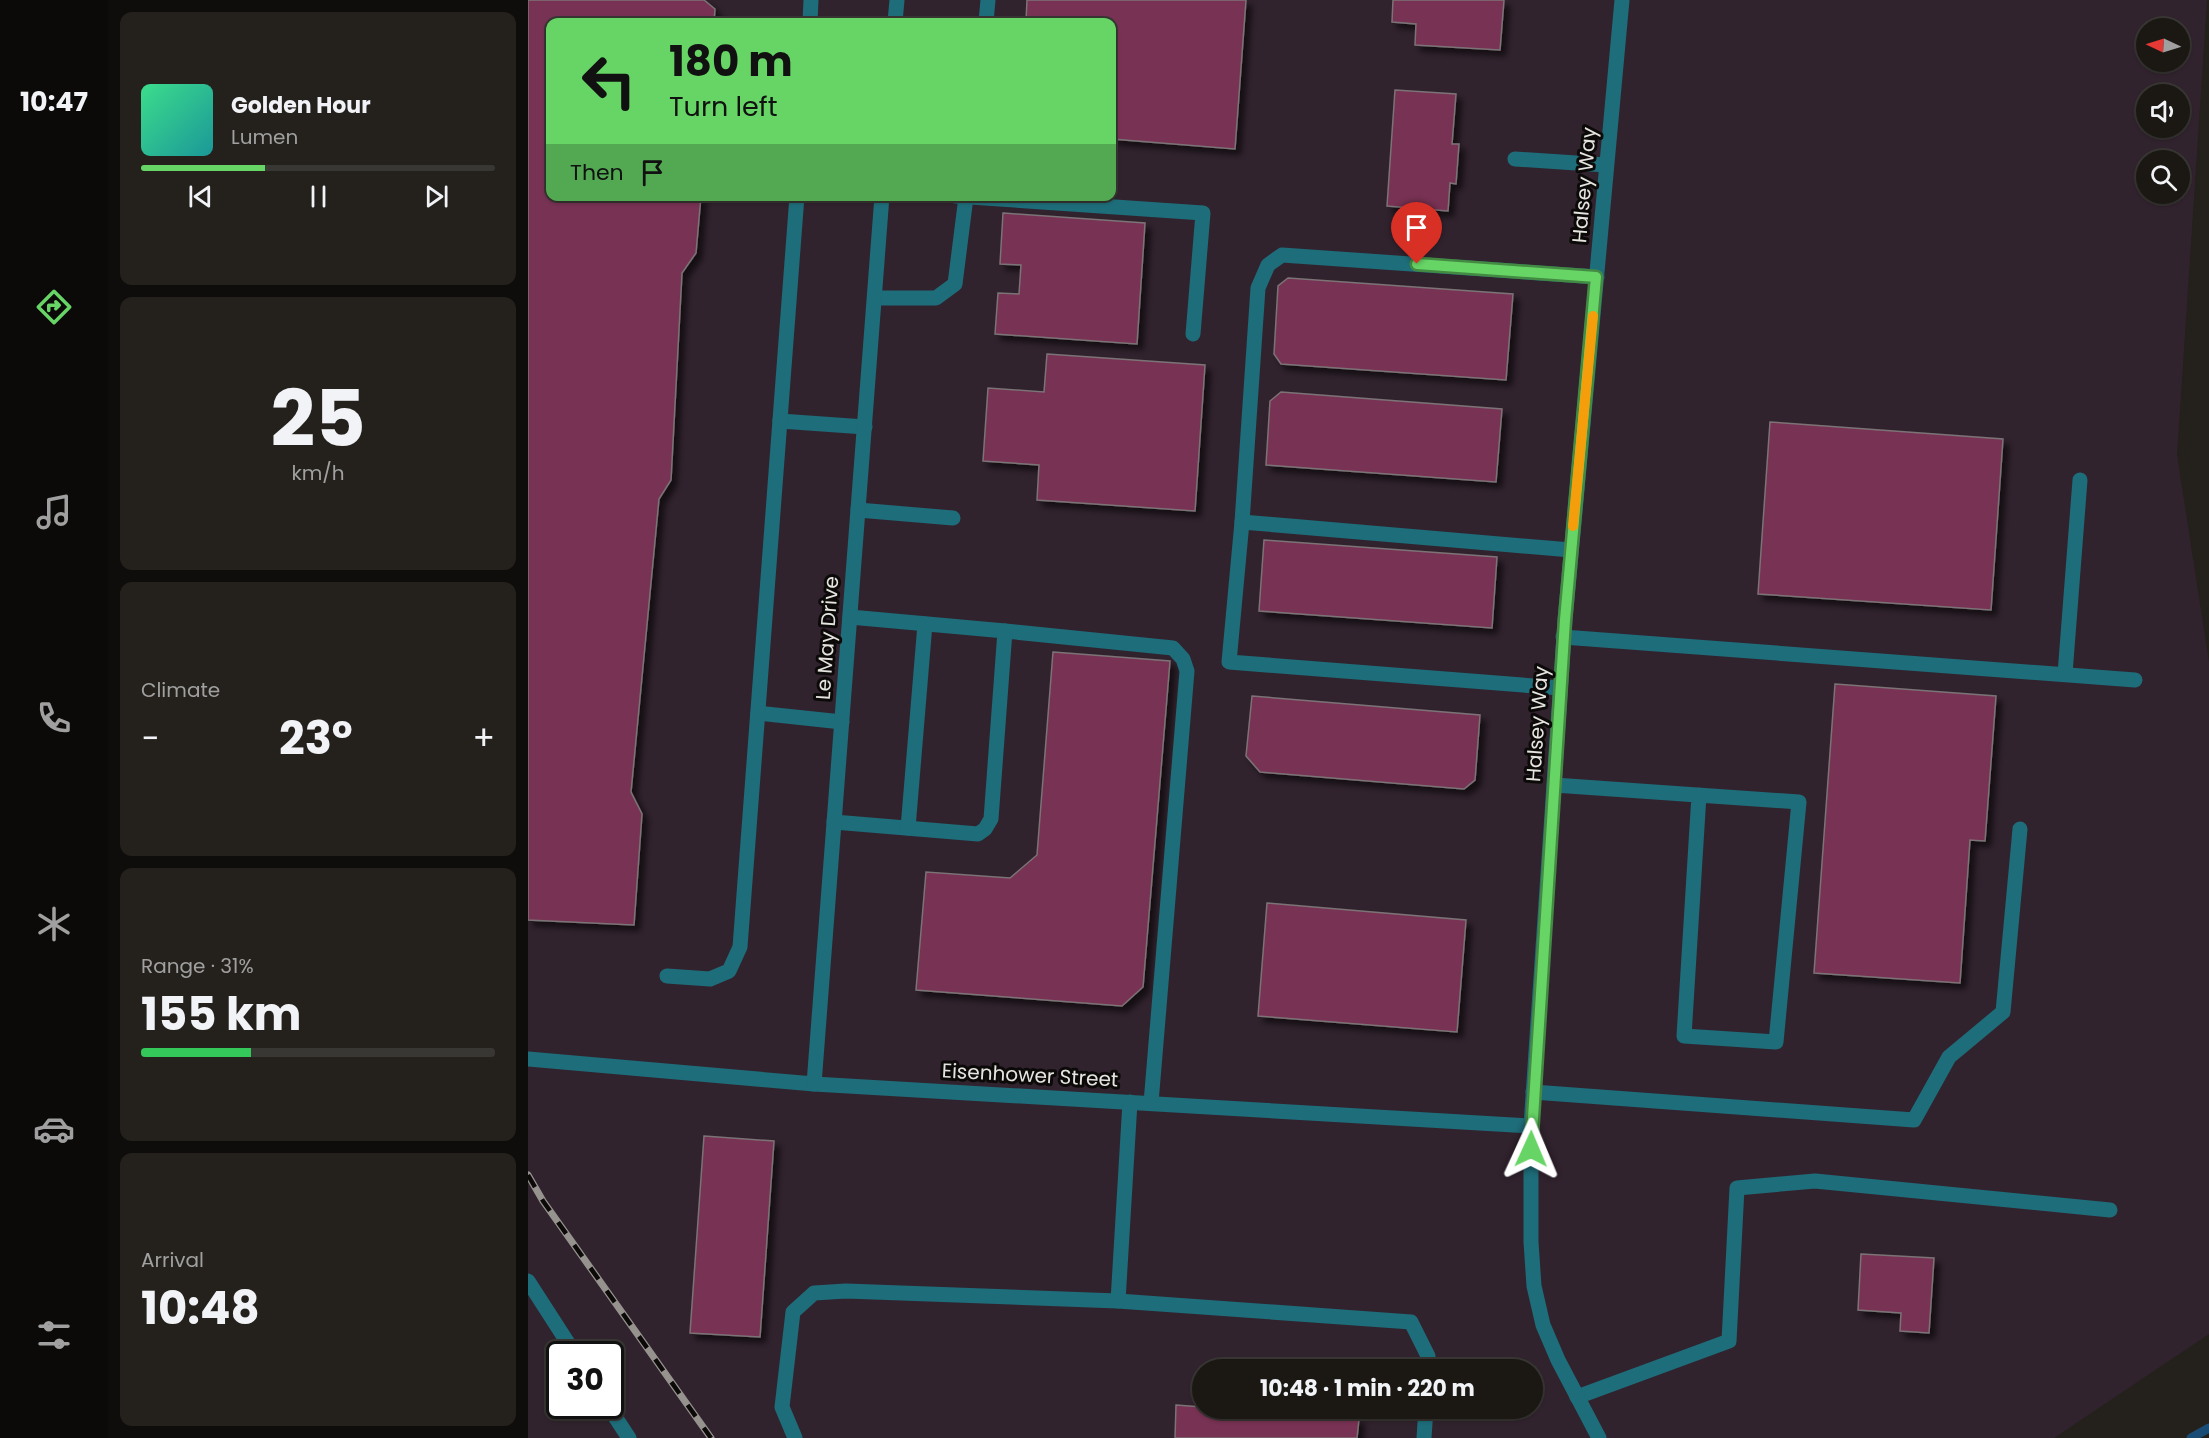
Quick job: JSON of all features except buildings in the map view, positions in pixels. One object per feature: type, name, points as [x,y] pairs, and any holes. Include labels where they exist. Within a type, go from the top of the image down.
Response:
[{"type":"street","points":[[810,18],[812,0]]},
{"type":"street","points":[[896,18],[897,0]]},
{"type":"street","points":[[986,18],[988,0]]},
{"type":"street","name":"Halsey Way","points":[[1599,1438],[1576,1397],[1543,1325],[1534,1286],[1531,1242],[1531,1126],[1563,637],[1622,0]]},
{"type":"street","points":[[1515,159],[1606,165]]},
{"type":"street","points":[[667,976],[710,979],[729,971],[740,947],[797,201]]},
{"type":"street","name":"Le May Drive","points":[[814,1084],[882,201]]},
{"type":"street","points":[[875,298],[936,298],[954,284],[965,201]]},
{"type":"street","points":[[1025,201],[1203,213],[1193,334]]},
{"type":"street","points":[[1560,688],[1229,662],[1242,522],[1258,288],[1268,265],[1282,255],[1596,277]]},
{"type":"street","points":[[780,421],[865,427]]},
{"type":"street","points":[[2065,674],[2080,480]]},
{"type":"street","points":[[858,510],[953,518]]},
{"type":"street","points":[[1242,522],[1571,550]]},
{"type":"street","points":[[850,617],[1173,648],[1183,659],[1187,671],[1151,1103]]},
{"type":"street","points":[[908,828],[926,624]]},
{"type":"street","points":[[834,822],[978,834],[985,829],[991,819],[1005,631]]},
{"type":"street","points":[[1563,637],[2135,680]]},
{"type":"street","points":[[758,713],[842,722]]},
{"type":"street","points":[[1554,785],[1699,795],[1799,802],[1776,1042],[1684,1036],[1699,795]]},
{"type":"street","points":[[1533,1092],[1914,1120],[1950,1057],[2003,1012],[2020,829]]},
{"type":"street","name":"Eisenhower Street","points":[[528,1059],[814,1084],[1531,1126]]},
{"type":"street","points":[[1118,1301],[1130,1102]]},
{"type":"street","points":[[1576,1397],[1729,1341],[1737,1188],[1815,1181],[2110,1210]]},
{"type":"street","points":[[528,1281],[567,1341]]},
{"type":"street","points":[[795,1438],[782,1407],[793,1312],[814,1293],[846,1291],[1118,1301],[1411,1322],[1428,1359]]},
{"type":"street","points":[[617,1419],[629,1438]]},
{"type":"street","points":[[1424,1438],[1425,1419]]},
{"type":"shaded area","points":[[528,0],[2207,0],[2177,455],[2209,662],[2209,1334],[2054,1438],[528,1438]]},
{"type":"waterway","points":[[2191,1438],[2209,1428]]},
{"type":"railway","points":[[528,1175],[543,1201],[711,1438]]},
{"type":"slow traffic","points":[[1573,526],[1593,316]]},
{"type":"route","points":[[1417,264],[1596,277],[1565,620],[1531,1149]]}]
